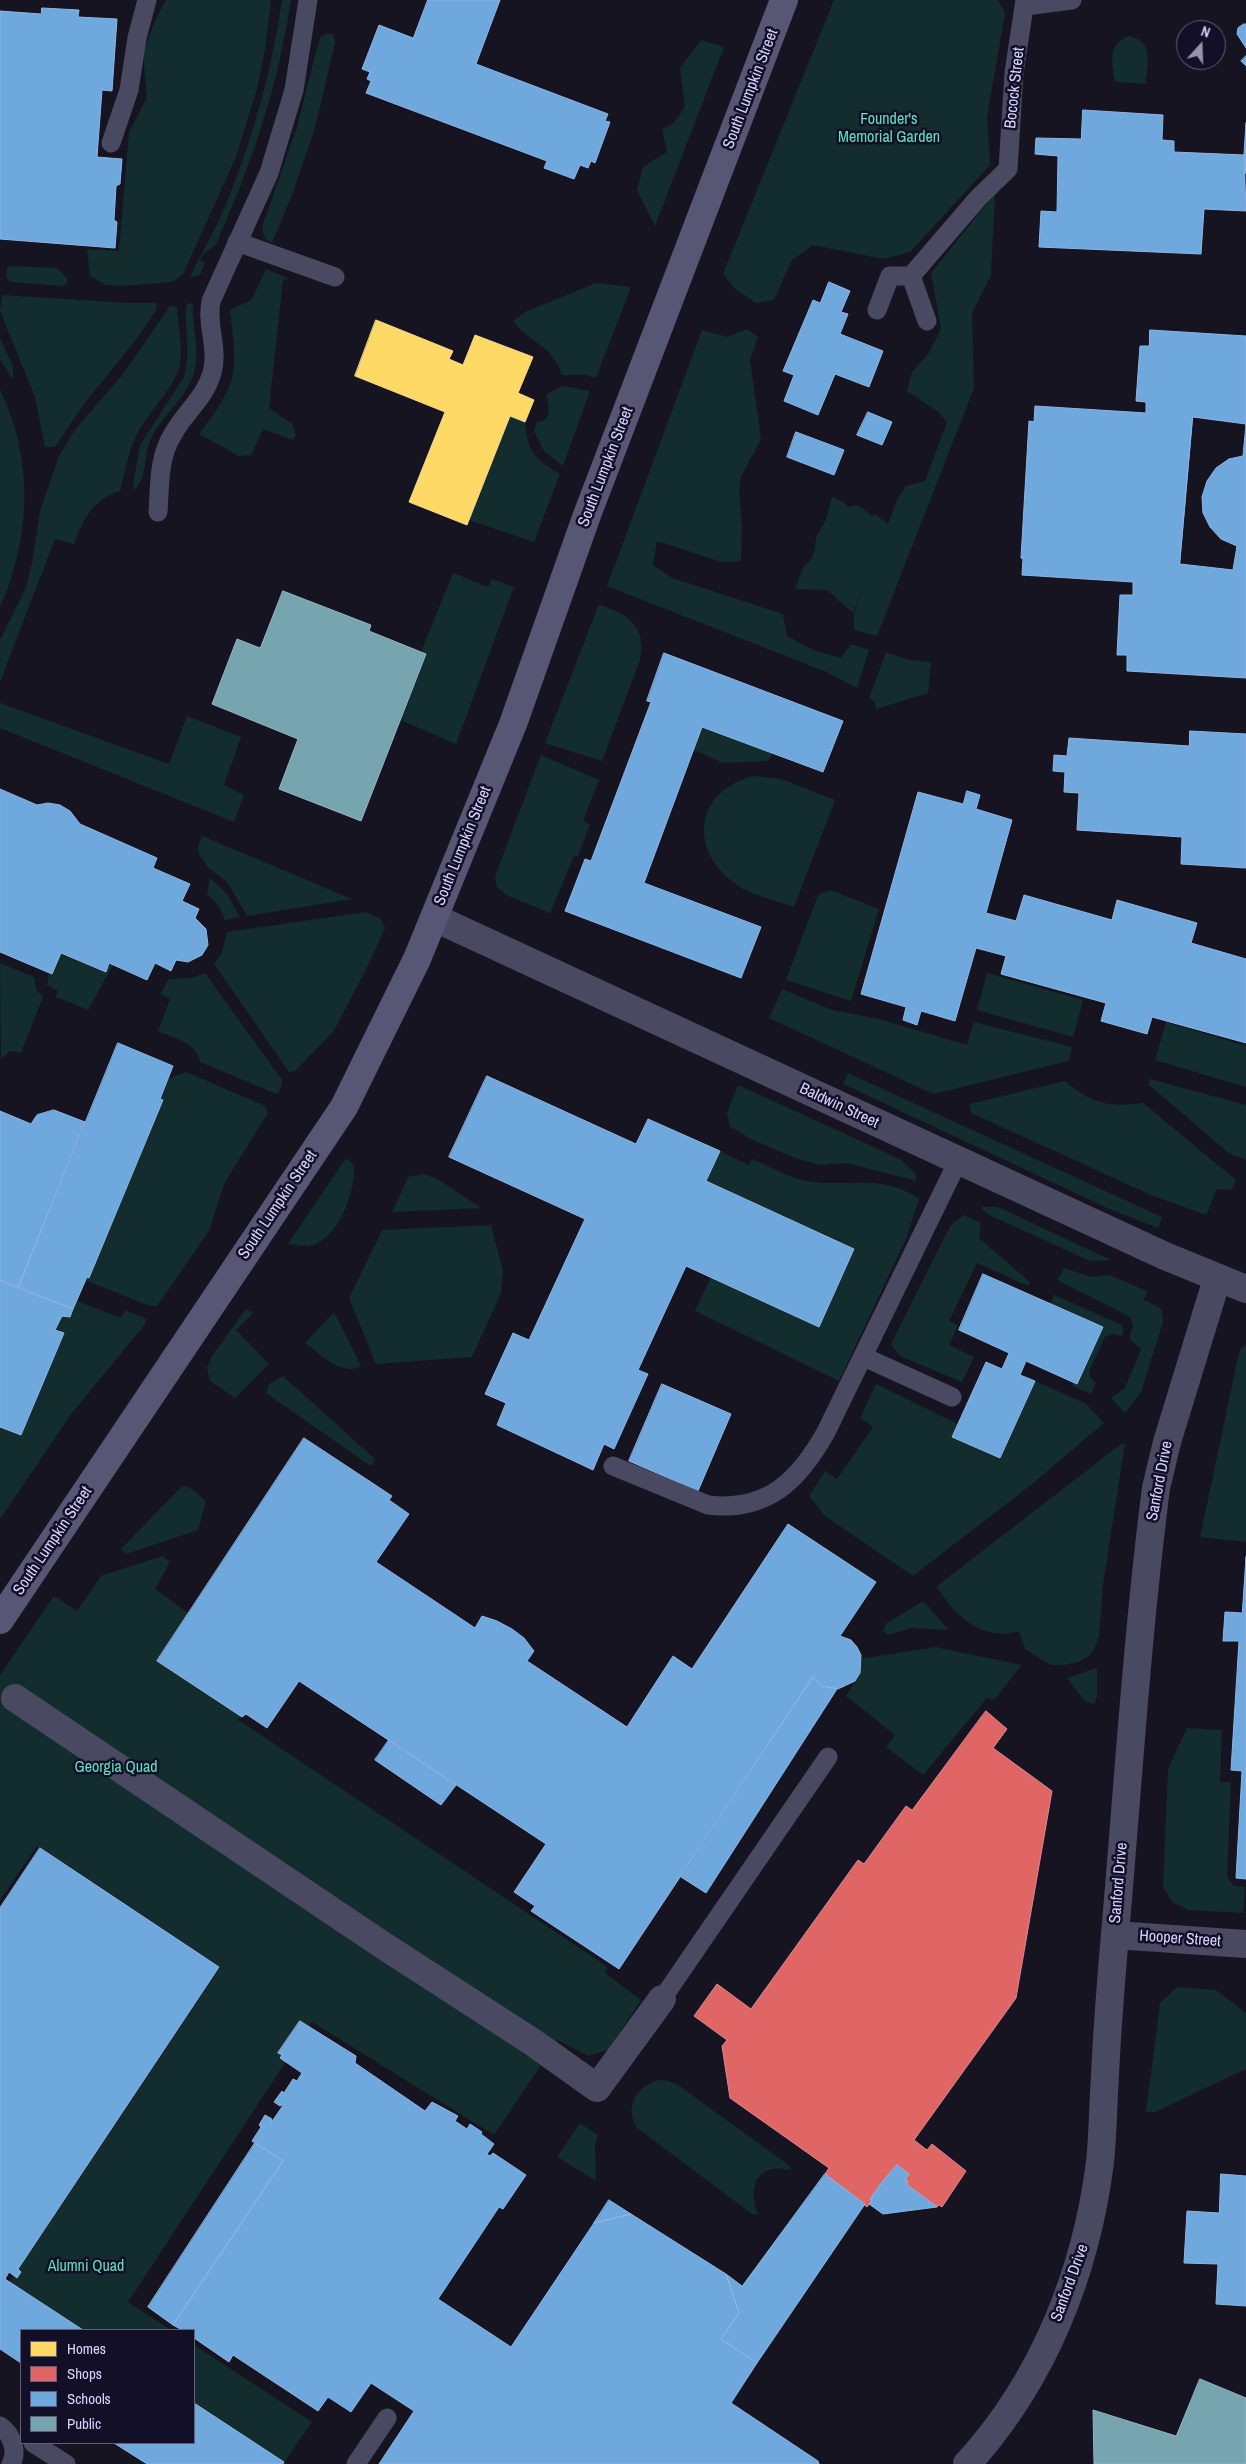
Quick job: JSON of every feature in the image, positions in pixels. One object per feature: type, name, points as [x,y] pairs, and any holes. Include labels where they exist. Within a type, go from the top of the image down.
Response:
[{"type":"main road","name":"South Lumpkin Street","points":[[0,1620],[344,1107],[417,959],[513,724],[587,515],[784,0]]},
{"type":"street","name":"Baldwin Street","points":[[435,918],[958,1161],[1217,1279],[1246,1289]]},
{"type":"street","name":"Sanford Drive","points":[[967,2464],[989,2440],[1015,2402],[1049,2340],[1069,2296],[1088,2234],[1100,2161],[1114,1935],[1156,1488],[1167,1442],[1217,1279]]},
{"type":"street","points":[[15,1698],[381,1944],[526,2038],[597,2088],[662,1999]]},
{"type":"street","name":"Hooper Street","points":[[1114,1935],[1246,1944]]},
{"type":"lane","points":[[111,143],[129,90],[137,38],[147,0]]},
{"type":"lane","points":[[158,512],[161,468],[167,445],[178,426],[206,390],[212,372],[215,351],[209,319],[211,301],[269,173],[294,90],[308,0]]},
{"type":"lane","name":"Bocock Street","points":[[911,276],[979,197],[1008,169],[1014,73],[1025,3],[1072,0]]},
{"type":"lane","points":[[237,242],[335,277]]},
{"type":"lane","points":[[877,310],[890,276],[911,276],[927,320]]},
{"type":"lane","points":[[613,1466],[708,1505],[737,1506],[766,1498],[797,1475],[812,1457],[864,1357],[958,1161]]},
{"type":"lane","points":[[864,1357],[952,1397]]},
{"type":"lane","points":[[662,1999],[828,1757]]},
{"type":"lane","points":[[356,2464],[387,2418]]},
{"type":"lane","points":[[2,2428],[20,2437]]},
{"type":"lane","points":[[2,2428],[14,2450],[14,2463]]},
{"type":"lane","points":[[35,2444],[66,2464]]},
{"type":"green space","points":[[166,0],[271,0],[265,50],[257,89],[236,157],[183,274],[172,282],[121,286],[106,285],[90,276],[87,249],[119,251],[129,132],[147,98],[143,53],[157,16]]},
{"type":"green space","points":[[282,0],[291,0],[286,30],[273,88],[255,146],[218,241],[201,257],[200,260],[205,263],[200,275],[190,277],[226,205],[255,123],[268,74]]},
{"type":"green space","name":"Founder's Memorial Garden","points":[[834,0],[998,0],[1005,13],[987,117],[990,165],[910,252],[884,259],[813,245],[792,260],[774,300],[756,303],[735,289],[723,274]]},
{"type":"green space","points":[[333,34],[335,43],[315,128],[292,195],[272,243],[264,235],[263,224],[297,127],[318,44],[321,36]]},
{"type":"green space","points":[[1128,36],[1137,39],[1146,48],[1148,60],[1146,84],[1115,82],[1112,55],[1117,44]]},
{"type":"green space","points":[[701,40],[724,47],[655,226],[637,190],[643,167],[667,152],[662,129],[674,123],[685,107],[680,68]]},
{"type":"green space","points":[[995,193],[991,275],[972,313],[974,388],[877,636],[854,630],[854,613],[865,583],[853,613],[827,590],[795,589],[804,566],[811,560],[815,550],[816,537],[826,519],[832,497],[844,502],[848,507],[858,505],[872,516],[875,514],[888,524],[897,500],[906,486],[925,481],[947,422],[937,411],[907,391],[912,372],[929,353],[941,329],[931,273]]},
{"type":"green space","points":[[10,266],[57,268],[67,278],[67,284],[63,286],[10,282],[6,277],[7,268]]},
{"type":"green space","points":[[266,269],[289,279],[283,280],[269,408],[292,424],[296,435],[293,440],[263,429],[251,455],[239,456],[199,434],[222,401],[233,374],[234,351],[230,310],[251,300]]},
{"type":"green space","points":[[596,283],[631,287],[596,378],[586,375],[562,375],[558,365],[547,350],[526,335],[513,321],[525,312]]},
{"type":"green space","points":[[2,295],[156,303],[157,309],[138,337],[84,404],[55,447],[45,447],[35,397],[0,311]]},
{"type":"green space","points":[[187,303],[193,304],[196,358],[193,376],[184,394],[153,435],[147,450],[141,480],[134,490],[133,484],[140,445],[184,377],[187,357]]},
{"type":"green space","points":[[170,306],[177,307],[181,350],[178,372],[169,389],[136,436],[120,491],[103,500],[90,511],[81,526],[74,544],[55,539],[0,682],[0,640],[26,588],[40,511],[59,456],[74,431],[123,374]]},
{"type":"green space","points":[[747,329],[758,337],[750,360],[761,439],[741,477],[739,490],[742,526],[741,561],[721,562],[657,541],[653,565],[672,578],[783,614],[787,636],[813,650],[841,658],[851,644],[869,650],[857,688],[824,671],[607,586],[702,330],[727,337]]},
{"type":"green space","points":[[0,338],[13,366],[13,379],[0,360]]},
{"type":"green space","points":[[563,386],[590,391],[563,466],[544,451],[534,431],[537,422],[543,421],[548,415],[547,394]]},
{"type":"green space","points":[[0,390],[11,416],[19,443],[24,498],[23,526],[18,554],[0,607]]},
{"type":"green space","points":[[510,416],[525,422],[528,440],[534,454],[560,474],[534,542],[469,520]]},
{"type":"green space","points":[[453,573],[488,587],[492,579],[514,587],[456,744],[401,720],[426,654],[421,652]]},
{"type":"green space","points":[[599,604],[619,613],[633,623],[638,630],[641,648],[640,660],[602,761],[545,743]]},
{"type":"green space","points":[[886,652],[909,660],[931,662],[928,693],[876,709],[875,702],[869,698]]},
{"type":"green space","points":[[0,703],[169,764],[187,716],[241,737],[224,785],[244,795],[234,822],[0,728]]},
{"type":"green space","points":[[702,727],[773,753],[768,761],[723,763],[694,750]]},
{"type":"green space","points":[[541,755],[599,780],[583,821],[590,824],[578,856],[574,856],[550,913],[506,895],[497,887],[495,876]]},
{"type":"green space","points":[[755,776],[781,779],[835,800],[794,907],[755,894],[734,883],[719,869],[709,853],[704,837],[705,821],[710,806],[720,793],[735,783]]},
{"type":"green space","points":[[202,836],[352,899],[247,916],[228,883],[209,868],[199,855],[198,847]]},
{"type":"green space","points":[[210,878],[227,894],[240,917],[225,920],[219,906],[207,894]]},
{"type":"green space","points":[[830,890],[879,909],[851,1001],[786,980],[818,895]]},
{"type":"green space","points":[[366,912],[381,919],[385,928],[366,970],[333,1032],[295,1071],[289,1072],[214,964],[222,952],[227,932]]},
{"type":"green space","points":[[61,953],[105,972],[109,963],[113,965],[88,1010],[56,997],[58,991],[47,985],[49,973],[52,974]]},
{"type":"green space","points":[[0,963],[34,977],[36,989],[43,997],[21,1053],[10,1051],[1,1059]]},
{"type":"green space","points":[[205,973],[282,1080],[281,1088],[277,1094],[200,1062],[195,1050],[190,1046],[158,1031],[170,999],[161,994],[168,979],[192,978]]},
{"type":"green space","points":[[987,973],[1083,1000],[1073,1037],[977,1010]]},
{"type":"green space","points":[[782,989],[832,1010],[879,1019],[967,1045],[974,1022],[1072,1047],[1069,1061],[933,1094],[769,1018]]},
{"type":"green space","points":[[1166,1022],[1246,1046],[1246,1087],[1155,1060]]},
{"type":"green space","points":[[186,1072],[265,1106],[268,1113],[225,1182],[209,1231],[157,1306],[147,1305],[85,1280],[89,1277],[163,1101],[160,1099],[168,1079]]},
{"type":"green space","points":[[848,1073],[1162,1217],[1158,1228],[1107,1208],[843,1084]]},
{"type":"green space","points":[[1150,1079],[1246,1105],[1246,1160],[1230,1154],[1149,1085]]},
{"type":"green space","points":[[1065,1081],[1083,1094],[1101,1102],[1120,1105],[1143,1103],[1236,1180],[1232,1190],[1217,1189],[1206,1215],[1151,1195],[971,1113],[970,1104]]},
{"type":"green space","points":[[738,1085],[900,1159],[915,1173],[916,1181],[847,1163],[819,1165],[798,1159],[750,1139],[730,1126],[727,1113]]},
{"type":"green space","points":[[720,1151],[749,1165],[752,1159],[806,1181],[892,1186],[906,1191],[919,1199],[906,1239],[839,1381],[695,1311],[711,1277],[819,1326],[854,1249],[706,1181]]},
{"type":"green space","points":[[346,1158],[354,1165],[354,1176],[348,1201],[336,1225],[319,1242],[308,1246],[288,1244]]},
{"type":"green space","points":[[423,1174],[436,1178],[481,1208],[392,1212],[408,1177]]},
{"type":"green space","points":[[981,1207],[998,1207],[1111,1260],[1090,1261],[987,1214]]},
{"type":"green space","points":[[964,1215],[981,1223],[979,1238],[1030,1282],[1028,1286],[977,1263],[949,1321],[958,1325],[949,1345],[974,1357],[962,1382],[900,1356],[891,1344],[944,1238],[952,1224]]},
{"type":"green space","points":[[491,1225],[503,1271],[501,1293],[472,1357],[376,1364],[349,1298],[382,1230]]},
{"type":"green space","points":[[1064,1268],[1091,1277],[1109,1275],[1147,1291],[1144,1300],[1162,1309],[1163,1322],[1141,1392],[1125,1413],[1111,1398],[1125,1388],[1141,1349],[1129,1339],[1133,1325],[1130,1317],[1057,1280]]},
{"type":"green space","points":[[1054,1295],[1122,1325],[1124,1331],[1122,1336],[1113,1334],[1105,1337],[1089,1371],[1090,1377],[1096,1383],[1091,1394],[1072,1386],[1073,1382],[1077,1384],[1102,1327],[1050,1304]]},
{"type":"green space","points":[[77,1301],[121,1318],[125,1310],[145,1318],[146,1323],[72,1413],[0,1519],[0,1427],[21,1435],[63,1333],[55,1330],[62,1316],[70,1316]]},
{"type":"green space","points":[[246,1309],[253,1313],[236,1330],[269,1364],[235,1398],[210,1381],[207,1368],[212,1356]]},
{"type":"green space","points":[[334,1312],[361,1366],[354,1369],[331,1362],[305,1343]]},
{"type":"green space","points":[[1246,1345],[1246,1542],[1200,1537],[1238,1357],[1241,1348]]},
{"type":"green space","points":[[283,1376],[374,1458],[373,1465],[369,1465],[266,1393],[269,1384]]},
{"type":"green space","points":[[1035,1381],[1085,1403],[1104,1423],[1031,1485],[913,1576],[825,1516],[809,1496],[825,1471],[837,1479],[873,1427],[860,1418],[876,1384],[958,1424],[953,1437],[1000,1458]]},
{"type":"green space","points":[[1125,1443],[1103,1585],[1099,1637],[1090,1655],[1079,1662],[1050,1665],[1025,1649],[1019,1631],[993,1633],[981,1630],[960,1616],[937,1586],[1121,1444]]},
{"type":"green space","points":[[188,1486],[206,1501],[198,1530],[126,1554],[121,1549],[181,1487]]},
{"type":"green space","name":"Georgia Quad","points":[[162,1556],[170,1562],[155,1589],[188,1613],[157,1661],[242,1717],[237,1719],[602,1963],[607,1967],[605,1973],[641,2000],[608,2050],[588,2056],[558,2040],[494,2135],[312,2022],[128,2302],[169,2329],[20,2329],[20,2360],[0,2346],[0,2296],[220,1967],[37,1846],[0,1900],[0,1675],[54,1596],[77,1611],[101,1576]]},
{"type":"green space","points":[[923,1601],[949,1630],[911,1628],[888,1635],[883,1631],[886,1624]]},
{"type":"green space","points":[[935,1647],[1022,1665],[994,1700],[987,1698],[923,1775],[886,1747],[895,1735],[846,1696],[858,1677],[861,1659]]},
{"type":"green space","points":[[1097,1668],[1097,1696],[1094,1704],[1085,1701],[1067,1678]]},
{"type":"green space","points":[[1187,1728],[1222,1730],[1220,1782],[1231,1782],[1227,1877],[1234,1886],[1245,1887],[1243,1913],[1189,1910],[1172,1902],[1163,1887],[1168,1769]]},
{"type":"green space","points":[[1177,1987],[1216,1990],[1246,2013],[1246,2069],[1155,2112],[1146,2112],[1160,2003]]},
{"type":"green space","points":[[658,2080],[678,2085],[790,2166],[791,2170],[770,2169],[758,2178],[754,2194],[758,2215],[752,2214],[637,2128],[632,2113],[634,2099],[650,2083]]},
{"type":"green space","points":[[580,2123],[598,2135],[595,2145],[596,2181],[557,2157]]},
{"type":"green space","points":[[195,2346],[312,2422],[283,2464],[174,2464],[144,2444],[195,2444]]},
{"type":"building: Homes","points":[[376,320],[453,351],[449,359],[463,365],[475,335],[533,357],[518,393],[534,400],[525,422],[510,416],[467,525],[409,502],[445,412],[355,376]]},
{"type":"building: Shops","points":[[986,1711],[1007,1729],[993,1748],[1052,1791],[1016,1998],[914,2140],[927,2150],[932,2144],[966,2171],[942,2207],[939,2205],[937,2207],[906,2184],[908,2182],[905,2180],[909,2174],[897,2165],[870,2199],[872,2201],[867,2207],[825,2174],[829,2168],[730,2098],[722,2046],[727,2040],[694,2016],[717,1984],[751,2009],[858,1860],[864,1864],[906,1806],[912,1810]]},
{"type":"building: Schools","points":[[428,0],[500,0],[476,64],[608,114],[605,121],[610,122],[595,163],[591,161],[588,168],[580,165],[574,179],[544,168],[547,161],[366,93],[371,81],[367,79],[370,72],[362,69],[379,25],[413,38]]},
{"type":"building: Schools","points":[[42,8],[79,10],[78,17],[117,19],[112,91],[102,90],[97,157],[122,159],[120,184],[116,186],[114,220],[117,222],[115,248],[0,239],[0,11],[41,14]]},
{"type":"building: Schools","points":[[1246,24],[1246,48],[1237,34],[1238,28]]},
{"type":"building: Schools","points":[[1246,56],[1246,66],[1241,61]]},
{"type":"building: Schools","points":[[1083,110],[1163,115],[1162,140],[1174,141],[1174,152],[1244,155],[1246,211],[1204,209],[1201,254],[1039,247],[1041,211],[1057,212],[1058,156],[1035,154],[1036,138],[1081,139]]},
{"type":"building: Schools","points":[[1246,123],[1246,174],[1244,155]]},
{"type":"building: Schools","points":[[829,282],[850,291],[841,312],[848,314],[840,334],[883,351],[869,387],[835,374],[818,415],[784,401],[794,375],[783,371],[813,300],[820,303]]},
{"type":"building: Schools","points":[[1150,330],[1246,336],[1246,424],[1246,678],[1127,671],[1127,655],[1117,655],[1120,595],[1133,595],[1133,582],[1022,575],[1023,559],[1021,558],[1029,421],[1034,422],[1035,406],[1146,413],[1146,402],[1136,401],[1140,346],[1149,346]],"holes":[[[1193,417],[1246,424],[1243,456],[1229,459],[1216,468],[1207,481],[1202,497],[1203,513],[1210,527],[1221,539],[1237,546],[1233,570],[1180,564]]]},
{"type":"building: Schools","points":[[868,412],[892,422],[882,445],[857,435]]},
{"type":"building: Schools","points":[[796,432],[844,450],[834,475],[787,457]]},
{"type":"building: Schools","points":[[664,653],[843,721],[823,772],[702,727],[644,883],[761,927],[741,978],[565,911],[585,859],[591,861],[651,702],[647,701]]},
{"type":"building: Schools","points":[[1190,731],[1246,734],[1246,868],[1181,864],[1182,837],[1077,830],[1079,793],[1064,792],[1065,772],[1053,771],[1054,755],[1067,756],[1069,738],[1189,746]]},
{"type":"building: Schools","points":[[0,789],[37,805],[48,803],[60,805],[70,811],[80,824],[157,858],[153,868],[190,884],[182,901],[199,909],[195,918],[206,929],[208,945],[202,955],[188,962],[176,960],[171,971],[155,963],[147,980],[109,963],[106,972],[61,953],[52,974],[0,952]]},
{"type":"building: Schools","points":[[967,791],[980,795],[976,809],[1012,820],[986,913],[1016,921],[1024,895],[1112,920],[1117,900],[1197,923],[1191,943],[1246,959],[1246,1043],[1152,1017],[1147,1034],[1101,1021],[1106,1003],[1001,974],[1006,956],[976,948],[955,1021],[921,1011],[917,1025],[903,1020],[906,1007],[861,994],[918,792],[963,804]]},
{"type":"building: Schools","points":[[118,1043],[173,1066],[160,1099],[163,1100],[89,1278],[87,1277],[73,1309],[18,1288]]},
{"type":"building: Schools","points":[[487,1076],[636,1144],[648,1119],[720,1151],[706,1181],[854,1249],[819,1327],[686,1266],[638,1370],[648,1374],[614,1449],[604,1444],[593,1470],[497,1425],[506,1403],[485,1394],[513,1333],[529,1340],[585,1219],[449,1157]]},
{"type":"building: Schools","points":[[54,1110],[85,1122],[18,1288],[0,1280],[0,1111],[31,1124],[37,1115]]},
{"type":"building: Schools","points":[[983,1274],[1103,1327],[1077,1384],[1026,1361],[1020,1375],[1035,1381],[1000,1458],[952,1437],[986,1362],[1002,1369],[1009,1353],[959,1330]]},
{"type":"building: Schools","points":[[0,1280],[73,1309],[70,1317],[62,1316],[55,1330],[64,1333],[21,1435],[0,1427]]},
{"type":"building: Schools","points":[[662,1384],[731,1414],[698,1491],[629,1461]]},
{"type":"building: Schools","points":[[304,1438],[392,1496],[389,1500],[409,1514],[376,1562],[475,1628],[482,1616],[512,1629],[524,1638],[534,1651],[527,1661],[627,1727],[673,1656],[692,1669],[788,1524],[876,1582],[840,1636],[851,1640],[861,1655],[860,1673],[855,1681],[838,1689],[822,1686],[813,1677],[619,1969],[531,1911],[535,1906],[514,1892],[546,1844],[299,1681],[267,1728],[246,1714],[242,1717],[157,1661]]},
{"type":"building: Schools","points":[[1246,1557],[1246,1879],[1236,1878],[1242,1771],[1231,1770],[1239,1641],[1223,1641],[1225,1612],[1242,1613]]},
{"type":"building: Schools","points":[[813,1677],[822,1686],[837,1689],[706,1893],[681,1877]]},
{"type":"building: Schools","points":[[389,1740],[456,1785],[441,1805],[375,1760]]},
{"type":"building: Schools","points":[[40,1848],[219,1967],[18,2269],[21,2272],[17,2278],[9,2272],[5,2279],[81,2329],[20,2329],[20,2362],[0,2349],[0,1908]]},
{"type":"building: Schools","points":[[300,2021],[356,2056],[355,2063],[425,2111],[432,2102],[458,2116],[455,2121],[467,2129],[470,2124],[482,2132],[481,2134],[494,2144],[487,2154],[490,2156],[493,2153],[526,2175],[503,2209],[499,2207],[438,2299],[511,2347],[594,2223],[631,2214],[726,2274],[739,2313],[721,2339],[757,2363],[731,2403],[818,2461],[819,2464],[379,2464],[414,2411],[371,2383],[351,2412],[328,2397],[318,2411],[233,2355],[229,2362],[195,2339],[195,2329],[180,2329],[173,2325],[283,2161],[252,2141],[261,2127],[259,2125],[265,2115],[272,2119],[271,2123],[284,2104],[280,2106],[274,2102],[282,2091],[284,2093],[293,2079],[297,2081],[302,2073],[280,2058],[282,2055],[278,2053]]},
{"type":"building: Schools","points":[[255,2143],[283,2161],[173,2325],[148,2307]]},
{"type":"building: Schools","points":[[897,2165],[909,2174],[905,2180],[908,2182],[906,2184],[937,2207],[883,2214],[869,2204],[872,2201],[870,2199]]},
{"type":"building: Schools","points":[[825,2174],[865,2204],[757,2363],[721,2339],[739,2313],[726,2274],[742,2286]]},
{"type":"building: Schools","points":[[1221,2174],[1246,2176],[1246,2306],[1216,2304],[1218,2264],[1184,2263],[1187,2211],[1219,2213]]},
{"type":"building: Schools","points":[[609,2200],[631,2214],[594,2223]]},
{"type":"building: Schools","points":[[195,2404],[284,2462],[283,2464],[147,2464],[116,2444],[195,2444]]},
{"type":"building: Public","points":[[283,591],[371,625],[369,631],[426,654],[361,821],[279,789],[298,739],[212,704],[237,639],[260,648]]},
{"type":"building: Public","points":[[1200,2379],[1246,2398],[1246,2464],[1094,2464],[1093,2410],[1176,2436]]},
{"type":"park label","name":"Alumni Quad","points":[[86,2267]]}]
